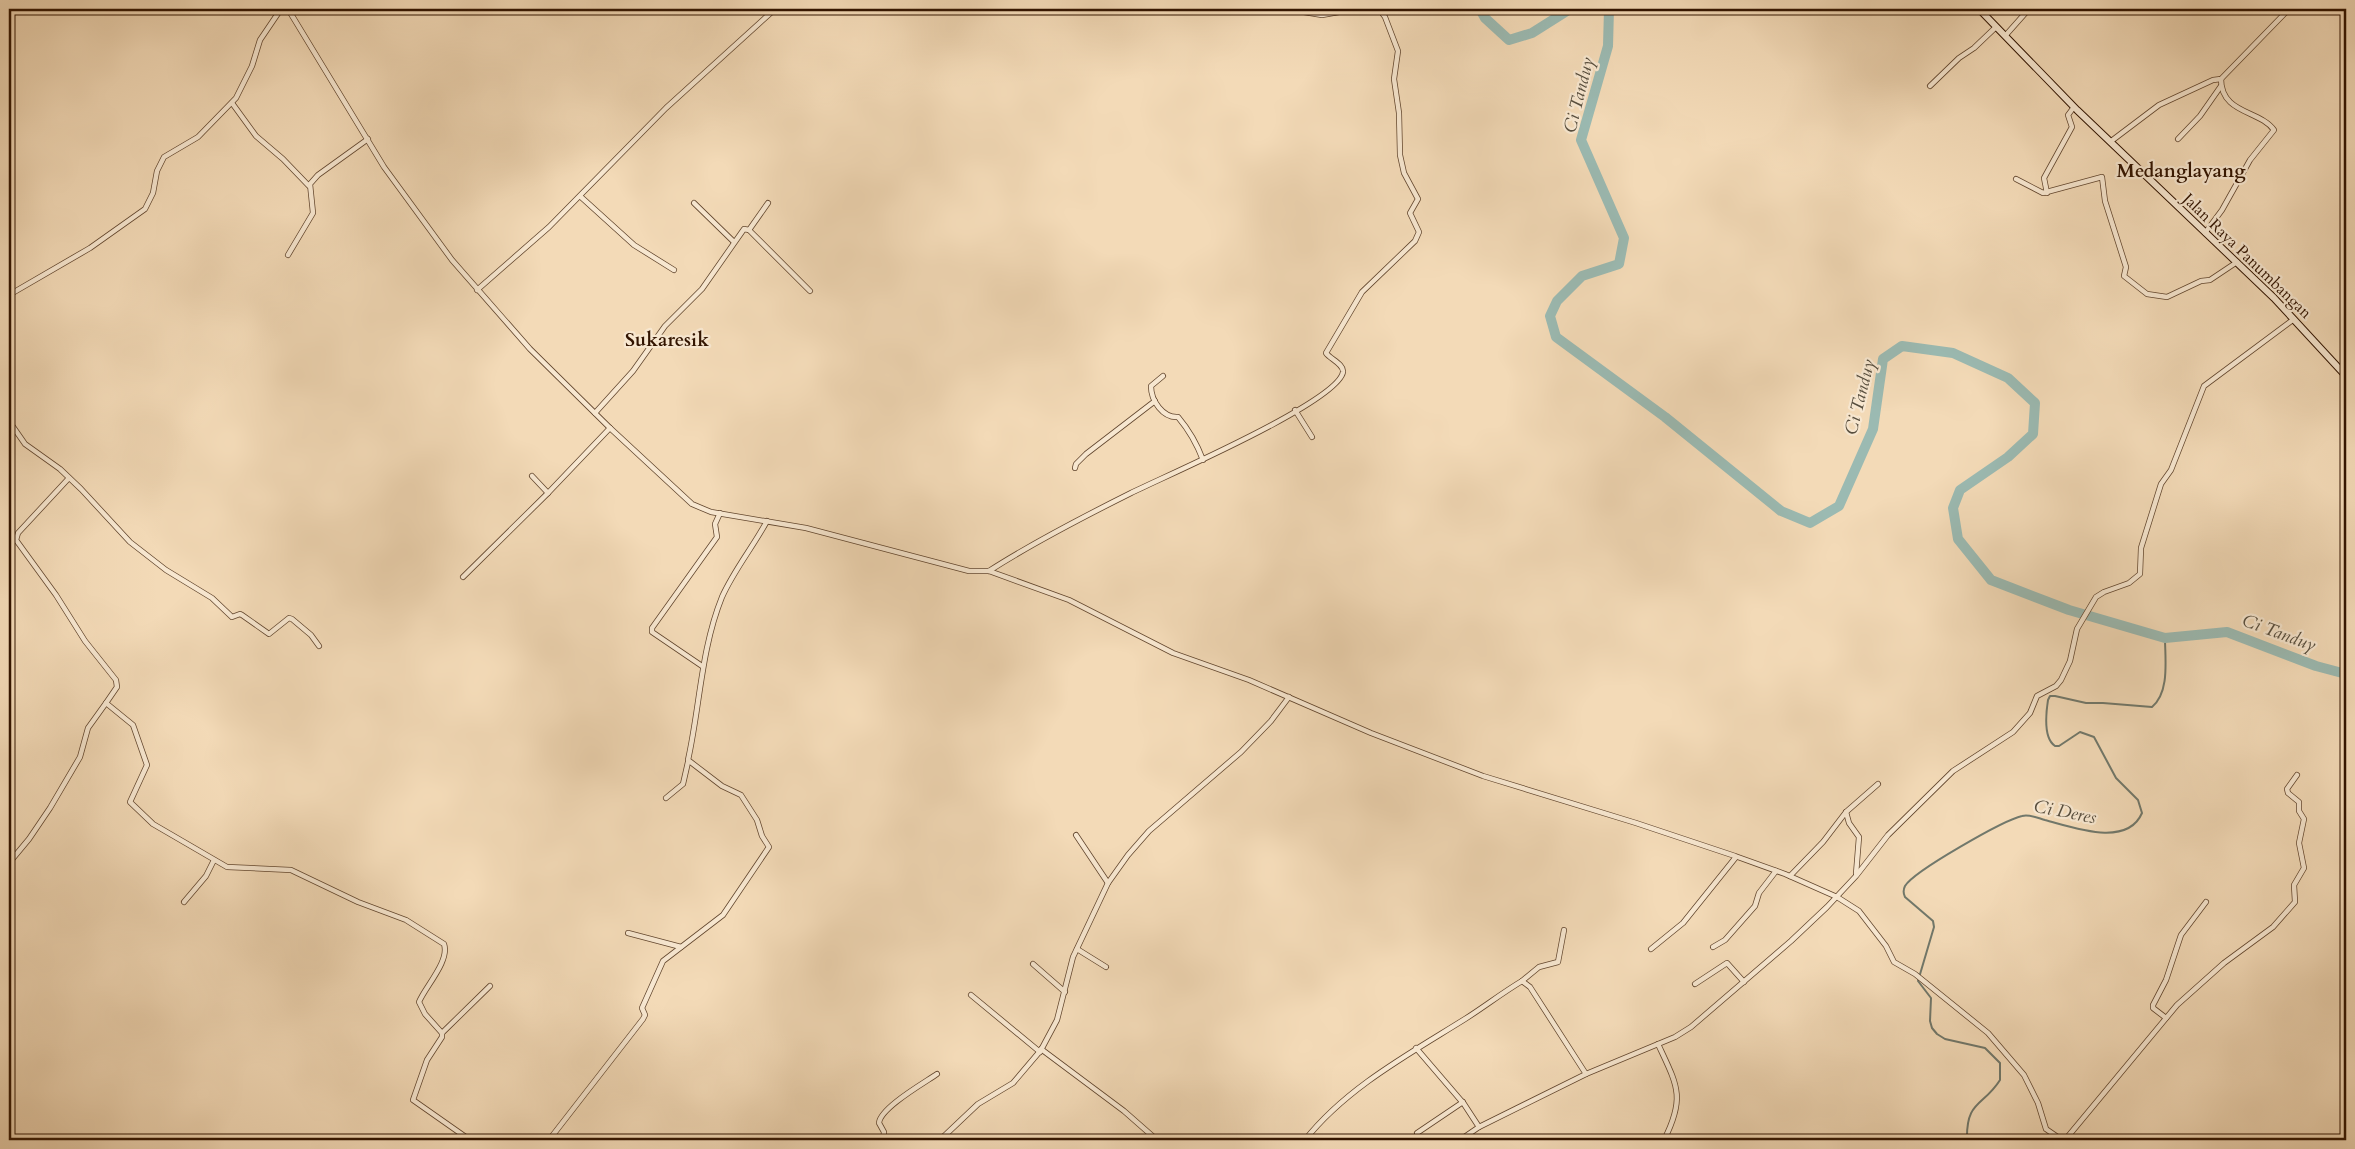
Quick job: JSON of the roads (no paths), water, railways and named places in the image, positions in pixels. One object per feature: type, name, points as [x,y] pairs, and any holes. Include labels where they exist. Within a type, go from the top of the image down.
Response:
[{"type":"main road","name":"Jalan Raya Panumbangan","points":[[1979,9],[2074,107],[2294,319],[2346,376]]},
{"type":"street","points":[[9,295],[90,248],[140,213],[150,199],[157,171],[164,157],[198,137],[232,103],[241,90],[252,66],[260,40],[281,9]]},
{"type":"street","points":[[288,9],[400,190],[476,290],[526,345],[610,428],[692,504],[705,510],[806,528],[969,571],[989,571],[1069,600],[1172,653],[1289,697],[1363,730],[1483,776],[1636,823],[1776,870],[1837,897],[1859,911],[1886,946],[1894,962],[1915,974],[1978,1023],[2024,1075],[2038,1103],[2046,1128],[2063,1140],[2166,1018],[2194,988],[2273,927],[2294,902],[2294,885],[2304,868],[2299,843],[2304,818],[2299,811],[2298,802],[2288,793],[2287,789],[2297,775]]},
{"type":"street","points":[[476,290],[581,197],[666,108],[775,9]]},
{"type":"street","points":[[1286,9],[1322,15],[1356,9]]},
{"type":"street","points":[[989,571],[1021,550],[1124,496],[1203,460],[1295,410],[1327,390],[1340,377],[1343,369],[1326,353],[1362,292],[1418,236],[1419,232],[1410,213],[1417,201],[1417,194],[1404,173],[1400,155],[1400,121],[1394,79],[1394,68],[1398,51],[1385,17],[1379,9]]},
{"type":"street","points":[[2005,36],[2029,9]]},
{"type":"street","points":[[2110,142],[2159,105],[2213,80],[2221,79],[2289,9]]},
{"type":"street","points":[[1930,86],[1953,62],[1974,48],[1996,27]]},
{"type":"street","points":[[2205,233],[2222,210],[2250,160],[2274,130],[2229,101],[2221,86],[2221,79]]},
{"type":"street","points":[[2178,139],[2200,116],[2221,86]]},
{"type":"street","points":[[232,103],[256,136],[283,159],[309,186],[313,213],[288,255]]},
{"type":"street","points":[[2046,193],[2044,178],[2072,127],[2068,114],[2074,107]]},
{"type":"street","points":[[309,186],[318,175],[368,139]]},
{"type":"street","points":[[2016,179],[2036,192],[2046,193],[2102,177],[2105,201],[2126,267],[2124,276],[2147,294],[2158,297],[2174,294],[2191,284],[2210,280],[2236,262]]},
{"type":"street","points":[[581,197],[634,245],[674,270]]},
{"type":"street","points":[[694,203],[734,242]]},
{"type":"street","points":[[749,230],[768,203]]},
{"type":"street","points":[[595,413],[633,371],[665,326],[702,289],[744,229],[749,230],[810,291]]},
{"type":"street","points":[[1460,1140],[1479,1127],[1586,1074],[1658,1044],[1691,1027],[1744,982],[1837,897],[1888,835],[1953,771],[2012,732],[2030,713],[2037,696],[2056,686],[2070,662],[2077,629],[2096,597],[2129,583],[2140,574],[2141,548],[2161,484],[2171,470],[2204,386],[2294,319]]},
{"type":"street","points":[[1163,376],[1151,386],[1155,400],[1165,414],[1172,418],[1178,417],[1180,419],[1191,434],[1203,460]]},
{"type":"street","points":[[1075,468],[1076,464],[1086,454],[1155,400]]},
{"type":"street","points":[[1295,410],[1312,437]]},
{"type":"street","points":[[9,422],[25,444],[69,478],[141,552],[181,580],[212,598],[232,617],[241,614],[269,634],[282,622],[292,619],[311,636],[318,646]]},
{"type":"street","points":[[9,434],[13,428]]},
{"type":"street","points":[[464,577],[610,428]]},
{"type":"street","points":[[532,476],[548,493]]},
{"type":"street","points":[[9,862],[29,839],[50,808],[80,757],[89,726],[117,687],[116,680],[85,641],[56,595],[16,540],[18,533],[69,478]]},
{"type":"street","points":[[702,666],[652,632],[652,628],[717,537],[715,524],[720,513]]},
{"type":"street","points":[[666,798],[683,784],[702,666],[722,598],[729,582],[767,522]]},
{"type":"street","points":[[940,1140],[978,1104],[1012,1083],[1041,1050],[1054,1028],[1077,949],[1108,883],[1128,855],[1149,831],[1241,752],[1271,721],[1289,697]]},
{"type":"street","points":[[106,704],[133,725],[147,765],[130,802],[152,824],[231,868],[287,870],[294,872],[353,899],[406,920],[444,944],[446,949],[440,965],[419,1002],[425,1014],[442,1033]]},
{"type":"street","points":[[549,1140],[643,1019],[645,1015],[642,1008],[663,961],[722,915],[731,905],[740,888],[769,846],[762,836],[757,820],[741,795],[722,786],[688,762]]},
{"type":"street","points":[[1790,876],[1823,842],[1846,812],[1878,784]]},
{"type":"street","points":[[1846,812],[1849,823],[1858,837],[1856,876]]},
{"type":"street","points":[[1076,835],[1108,883]]},
{"type":"street","points":[[1651,949],[1683,923],[1736,857]]},
{"type":"street","points":[[184,902],[206,876],[214,860]]},
{"type":"street","points":[[1713,947],[1732,932],[1755,906],[1759,893],[1776,870]]},
{"type":"street","points":[[2166,1018],[2153,1008],[2153,1005],[2166,980],[2181,935],[2206,902]]},
{"type":"street","points":[[1305,1140],[1340,1104],[1416,1048],[1522,981],[1539,967],[1558,962],[1564,930]]},
{"type":"street","points":[[628,933],[681,947]]},
{"type":"street","points":[[1077,949],[1106,967]]},
{"type":"street","points":[[1695,984],[1727,963],[1744,982]]},
{"type":"street","points":[[1033,964],[1065,992]]},
{"type":"street","points":[[1522,981],[1530,987],[1586,1074]]},
{"type":"street","points":[[470,1140],[413,1100],[422,1072],[442,1037],[442,1033],[490,986]]},
{"type":"street","points":[[972,994],[1041,1050],[1124,1110],[1157,1140]]},
{"type":"street","points":[[1658,1044],[1676,1083],[1678,1094],[1676,1113],[1664,1140]]},
{"type":"street","points":[[1416,1048],[1463,1102],[1479,1127]]},
{"type":"street","points":[[883,1140],[884,1132],[879,1123],[880,1118],[904,1094],[937,1074]]},
{"type":"street","points":[[1417,1133],[1463,1102]]},
{"type":"waterway","name":"Ci Tanduy","points":[[1480,9],[1485,18],[1509,40],[1532,33],[1570,9]]},
{"type":"waterway","name":"Ci Tanduy","points":[[1609,9],[1608,46],[1581,140],[1624,238],[1619,264],[1582,276],[1557,301],[1550,316],[1556,337],[1665,417],[1781,511],[1810,523],[1839,506],[1873,429],[1883,359],[1902,346],[1953,353],[2008,378],[2035,403],[2033,434],[2008,457],[1960,490],[1953,508],[1958,539],[1991,580],[2069,610],[2165,638],[2227,632],[2316,666],[2346,674]]},
{"type":"waterway","name":"Ci Deres","points":[[1967,1140],[1969,1118],[1977,1105],[1994,1089],[2000,1080],[2000,1063],[1985,1048],[1945,1039],[1932,1028],[1930,1021],[1931,998],[1918,981],[1934,927],[1933,921],[1905,897],[1904,887],[1941,858],[1997,827],[2022,816],[2031,816],[2069,827],[2098,832],[2124,830],[2135,824],[2142,813],[2138,800],[2116,778],[2094,737],[2080,732],[2059,746],[2055,746],[2051,742],[2046,725],[2048,700],[2050,696],[2055,696],[2086,703],[2152,707],[2158,701],[2164,684],[2166,665],[2165,638]]},
{"type":"district","name":"Medanglayang","points":[[2181,171]]},
{"type":"district","name":"Sukaresik","points":[[667,340]]}]
